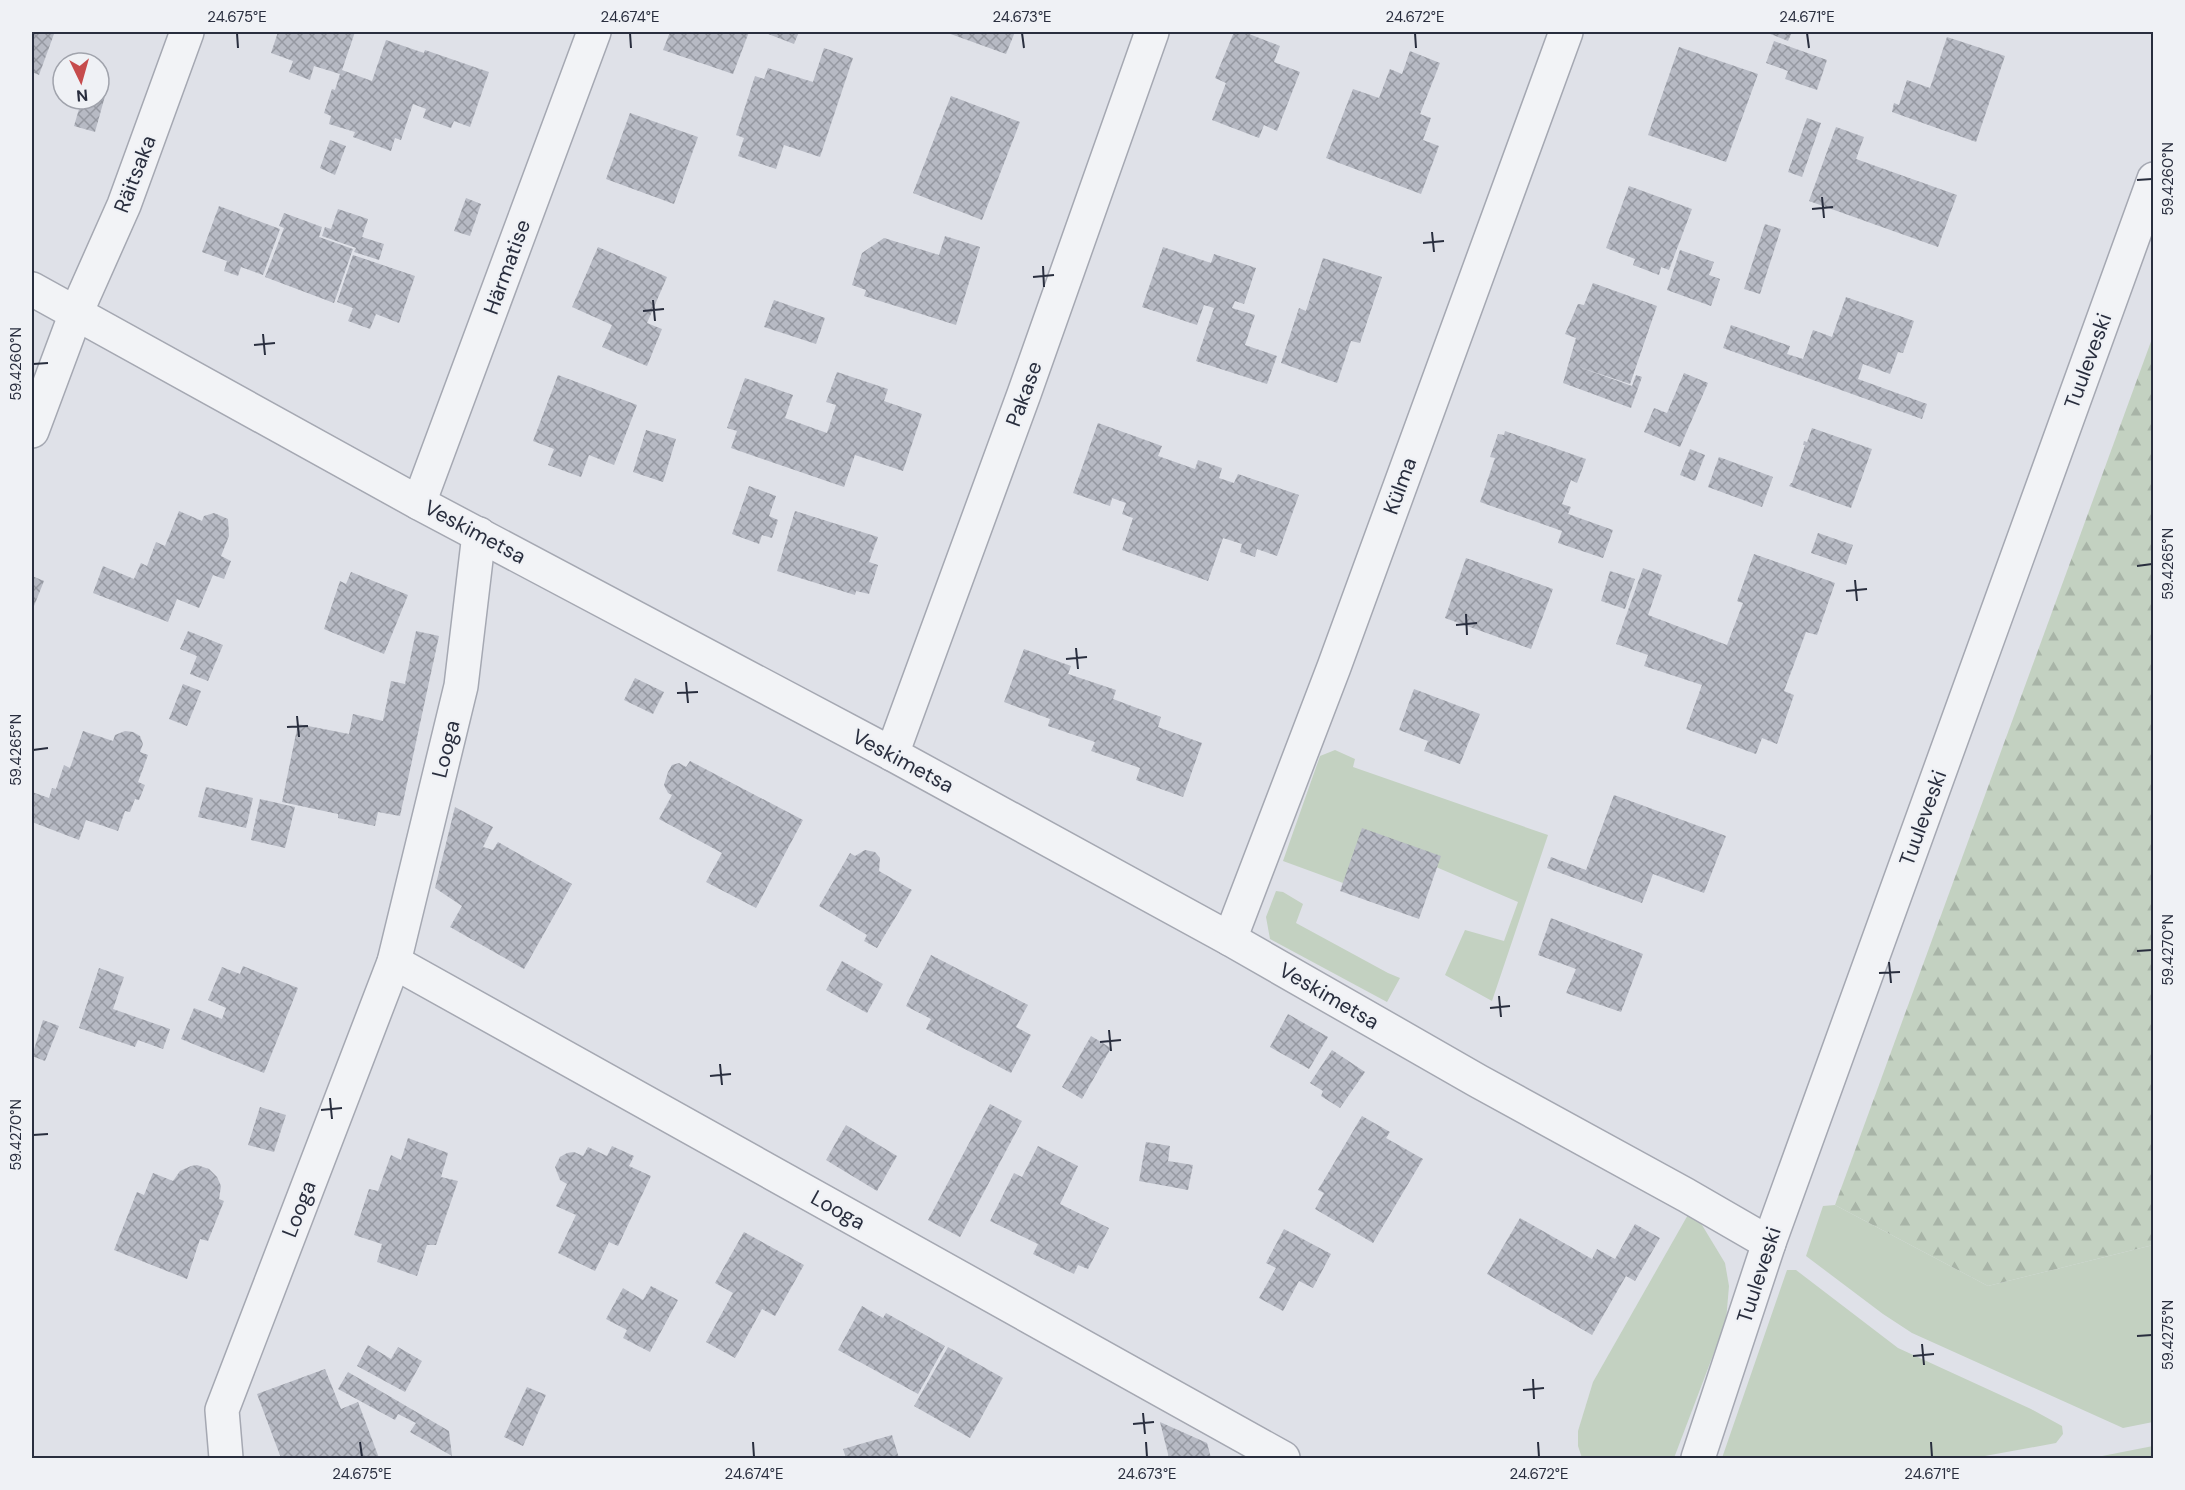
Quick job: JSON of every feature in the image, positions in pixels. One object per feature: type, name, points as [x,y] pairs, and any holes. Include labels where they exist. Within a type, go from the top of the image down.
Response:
[{"type":"street","name":"Räitsaka","points":[[32,431],[76,313],[124,206],[187,32]]},
{"type":"street","name":"Härmatise","points":[[419,502],[594,32]]},
{"type":"street","name":"Pakase","points":[[892,754],[1020,405],[1152,32]]},
{"type":"street","name":"Külma","points":[[1230,939],[1334,668],[1566,32]]},
{"type":"street","name":"Tuuleveski","points":[[1698,1458],[1769,1243],[2154,179]]},
{"type":"street","name":"Veskimetsa","points":[[32,289],[419,502],[892,754],[1230,939],[1478,1081],[1686,1194],[1769,1243]]},
{"type":"street","name":"Looga","points":[[226,1458],[222,1410],[394,962],[461,686],[479,534]]},
{"type":"street","name":"Looga","points":[[394,962],[1283,1458]]},
{"type":"green space","points":[[2153,336],[2153,1245],[1988,1286],[1835,1205]]},
{"type":"green space","points":[[1335,750],[1355,759],[1353,767],[1548,835],[1492,1001],[1445,975],[1465,930],[1504,941],[1518,902],[1436,867],[1343,883],[1283,861],[1320,756]]},
{"type":"green space","points":[[1276,891],[1283,892],[1303,904],[1296,923],[1400,978],[1387,1002],[1270,939],[1266,917]]},
{"type":"green space","points":[[1835,1205],[1988,1286],[2153,1245],[2153,1422],[2123,1428],[1912,1333],[1883,1314],[1806,1256],[1823,1206]]},
{"type":"green space","points":[[1689,1213],[1699,1220],[1725,1263],[1729,1286],[1726,1321],[1674,1458],[1582,1458],[1578,1446],[1578,1431],[1593,1382]]},
{"type":"green space","points":[[1787,1270],[1796,1270],[1898,1348],[2031,1409],[2062,1426],[2063,1434],[2056,1443],[1974,1458],[1722,1458]]},
{"type":"green space","points":[[2153,1446],[2153,1458],[2092,1458]]},
{"type":"building","points":[[32,32],[54,34],[39,75],[32,72]]},
{"type":"building","points":[[278,32],[355,32],[342,70],[372,81],[386,40],[424,53],[425,50],[489,72],[470,127],[454,121],[451,128],[423,118],[426,109],[413,104],[401,140],[395,138],[391,151],[353,137],[355,132],[329,124],[331,116],[324,113],[340,74],[314,66],[310,80],[289,72],[293,61],[271,53]]},
{"type":"building","points":[[670,32],[749,32],[733,74],[663,50]]},
{"type":"building","points":[[763,32],[799,32],[794,44]]},
{"type":"building","points":[[945,32],[1015,32],[1006,54]]},
{"type":"building","points":[[1234,32],[1244,32],[1280,46],[1274,62],[1300,72],[1277,131],[1264,125],[1259,138],[1212,120],[1226,83],[1215,78]]},
{"type":"building","points":[[1765,32],[1792,32],[1788,41]]},
{"type":"building","points":[[1947,37],[2005,56],[1976,142],[1892,112],[1894,103],[1899,105],[1907,80],[1930,88]]},
{"type":"building","points":[[1774,41],[1827,60],[1817,90],[1785,79],[1788,71],[1766,63]]},
{"type":"building","points":[[1679,47],[1758,74],[1726,162],[1648,135]]},
{"type":"building","points":[[824,48],[853,58],[820,157],[784,145],[776,169],[738,156],[744,138],[736,135],[755,76],[764,79],[768,68],[813,82]]},
{"type":"building","points":[[1410,51],[1440,63],[1420,114],[1431,118],[1423,140],[1439,146],[1421,194],[1326,158],[1353,89],[1379,98],[1390,69],[1402,74]]},
{"type":"building","points":[[951,96],[1020,122],[982,220],[913,193]]},
{"type":"building","points":[[78,111],[101,111],[95,132],[74,126]]},
{"type":"building","points":[[630,113],[698,137],[674,204],[606,179]]},
{"type":"building","points":[[1807,118],[1821,123],[1802,177],[1788,172]]},
{"type":"building","points":[[1836,127],[1864,137],[1856,159],[1957,195],[1938,247],[1809,201]]},
{"type":"building","points":[[330,140],[346,146],[335,175],[320,168]]},
{"type":"building","points":[[1629,186],[1692,209],[1669,270],[1661,267],[1659,275],[1633,265],[1635,259],[1606,248]]},
{"type":"building","points":[[466,198],[481,204],[470,236],[454,231]]},
{"type":"building","points":[[219,206],[280,229],[263,275],[241,267],[238,276],[224,271],[227,261],[202,252]]},
{"type":"building","points":[[338,209],[368,219],[362,237],[384,244],[379,260],[354,252],[356,248],[322,236],[325,227],[331,229]]},
{"type":"building","points":[[284,213],[322,227],[319,237],[353,249],[334,303],[265,277],[284,228],[279,226]]},
{"type":"building","points":[[1765,224],[1781,229],[1760,294],[1744,289]]},
{"type":"building","points":[[945,236],[980,247],[956,325],[864,296],[866,290],[852,285],[862,253],[884,238],[939,255]]},
{"type":"building","points":[[598,247],[667,277],[647,323],[662,329],[647,366],[602,347],[612,325],[572,307]]},
{"type":"building","points":[[1163,247],[1211,263],[1214,254],[1256,268],[1244,304],[1235,301],[1232,308],[1255,315],[1245,345],[1277,356],[1267,384],[1196,361],[1214,308],[1204,305],[1197,325],[1142,307]]},
{"type":"building","points":[[1680,250],[1714,262],[1709,275],[1720,279],[1711,306],[1667,290]]},
{"type":"building","points":[[353,255],[415,276],[399,323],[376,314],[370,329],[348,321],[353,308],[337,302]]},
{"type":"building","points":[[1323,258],[1382,277],[1360,343],[1351,341],[1337,383],[1281,363],[1299,308],[1306,311]]},
{"type":"building","points":[[1593,283],[1657,306],[1630,384],[1576,366],[1632,386],[1636,375],[1642,377],[1631,408],[1563,383],[1576,338],[1565,334],[1578,304],[1584,305]]},
{"type":"building","points":[[1846,297],[1914,321],[1903,353],[1898,352],[1890,374],[1863,364],[1858,379],[1927,404],[1922,419],[1723,348],[1731,325],[1790,346],[1787,354],[1803,359],[1813,330],[1832,337]]},
{"type":"building","points":[[774,300],[825,318],[816,344],[764,327]]},
{"type":"building","points":[[837,372],[888,389],[884,401],[922,414],[903,471],[855,455],[844,487],[731,448],[737,431],[727,428],[745,378],[793,395],[785,418],[827,433],[836,405],[826,402]]},
{"type":"building","points":[[1684,373],[1708,383],[1680,447],[1644,432],[1654,408],[1667,413]]},
{"type":"building","points":[[558,375],[637,405],[614,465],[589,455],[581,477],[548,465],[554,449],[533,441]]},
{"type":"building","points":[[1098,423],[1162,446],[1158,456],[1195,469],[1198,460],[1222,468],[1219,478],[1234,483],[1238,474],[1299,495],[1277,556],[1257,549],[1255,557],[1240,552],[1242,544],[1223,538],[1208,581],[1122,550],[1133,518],[1122,514],[1126,503],[1112,498],[1110,506],[1073,493]]},
{"type":"building","points":[[1812,428],[1872,449],[1851,508],[1789,486],[1805,445],[1803,445],[1804,441],[1807,442]]},
{"type":"building","points":[[646,430],[676,439],[663,482],[633,472]]},
{"type":"building","points":[[1505,431],[1586,459],[1577,483],[1571,480],[1562,504],[1571,507],[1568,514],[1613,530],[1603,558],[1558,543],[1562,531],[1480,502],[1495,458],[1490,457],[1498,434],[1504,435]]},
{"type":"building","points":[[1690,449],[1705,455],[1695,481],[1680,475]]},
{"type":"building","points":[[1719,457],[1773,477],[1762,507],[1708,487]]},
{"type":"building","points":[[749,486],[776,496],[769,516],[778,520],[772,538],[762,535],[759,544],[732,534]]},
{"type":"building","points":[[179,511],[202,521],[204,516],[214,513],[228,519],[229,536],[221,556],[231,561],[224,579],[213,575],[199,608],[177,599],[168,622],[93,593],[103,566],[134,579],[141,563],[147,566],[156,542],[165,546]]},
{"type":"building","points":[[795,511],[878,537],[869,562],[878,565],[869,594],[856,591],[855,595],[777,571]]},
{"type":"building","points":[[1818,533],[1853,545],[1846,565],[1811,553]]},
{"type":"building","points":[[1754,554],[1835,583],[1817,635],[1806,632],[1784,691],[1794,695],[1777,744],[1762,738],[1756,754],[1686,729],[1702,685],[1644,666],[1648,655],[1616,644],[1643,568],[1662,575],[1648,615],[1727,645],[1743,603],[1737,601]]},
{"type":"building","points":[[1466,558],[1553,589],[1531,649],[1445,618]]},
{"type":"building","points":[[1610,571],[1635,579],[1625,609],[1601,601]]},
{"type":"building","points":[[351,572],[408,595],[384,654],[324,629],[340,581],[346,584]]},
{"type":"building","points":[[32,576],[44,581],[34,606],[32,605]]},
{"type":"building","points":[[188,631],[223,645],[208,681],[190,674],[197,656],[180,649]]},
{"type":"building","points":[[416,631],[439,636],[400,816],[378,812],[375,826],[338,818],[338,814],[282,802],[298,724],[349,734],[353,714],[383,721],[391,681],[405,684]]},
{"type":"building","points":[[1024,649],[1071,666],[1068,674],[1116,690],[1113,699],[1161,717],[1158,727],[1202,743],[1183,797],[1136,780],[1140,768],[1091,751],[1095,742],[1048,726],[1050,719],[1004,702]]},
{"type":"building","points":[[635,678],[664,692],[653,714],[624,700]]},
{"type":"building","points":[[183,684],[201,691],[187,726],[169,719]]},
{"type":"building","points":[[1414,689],[1480,714],[1460,764],[1424,751],[1428,741],[1399,730]]},
{"type":"building","points":[[83,731],[113,741],[115,735],[125,731],[133,732],[140,736],[143,744],[140,752],[148,755],[138,782],[145,785],[139,800],[135,799],[130,812],[125,811],[118,831],[86,820],[79,840],[32,822],[32,792],[49,798],[52,788],[56,789],[64,765],[70,768]]},
{"type":"building","points":[[690,761],[803,820],[756,908],[706,882],[722,853],[659,819],[672,795],[668,793],[664,785],[668,772],[672,765],[679,763],[686,767]]},
{"type":"building","points":[[206,787],[253,798],[246,828],[198,817]]},
{"type":"building","points":[[1614,795],[1726,836],[1704,893],[1653,874],[1642,903],[1547,868],[1551,857],[1586,870]]},
{"type":"building","points":[[260,799],[295,807],[285,848],[251,840]]},
{"type":"building","points":[[455,807],[493,827],[483,847],[493,850],[498,842],[572,884],[524,969],[450,927],[462,906],[435,888]]},
{"type":"building","points":[[1362,828],[1441,856],[1419,919],[1340,891]]},
{"type":"building","points":[[865,850],[875,852],[880,858],[879,871],[912,890],[877,948],[864,941],[867,935],[819,906],[850,853],[855,856]]},
{"type":"building","points":[[1551,918],[1643,954],[1621,1012],[1566,993],[1576,969],[1538,955]]},
{"type":"building","points":[[931,955],[1028,1005],[1016,1027],[1031,1035],[1011,1073],[926,1029],[931,1019],[906,1006]]},
{"type":"building","points":[[842,961],[883,984],[867,1013],[826,990]]},
{"type":"building","points":[[243,966],[298,988],[264,1073],[181,1039],[194,1008],[222,1019],[226,1008],[208,1000],[222,967],[240,974]]},
{"type":"building","points":[[99,968],[124,977],[113,1009],[170,1029],[163,1049],[138,1040],[135,1047],[79,1028]]},
{"type":"building","points":[[1288,1014],[1328,1037],[1309,1069],[1270,1047]]},
{"type":"building","points":[[43,1020],[59,1026],[45,1061],[32,1056]]},
{"type":"building","points":[[1091,1036],[1111,1048],[1082,1099],[1062,1087]]},
{"type":"building","points":[[1332,1050],[1365,1072],[1340,1108],[1321,1096],[1323,1091],[1310,1083]]},
{"type":"building","points":[[990,1104],[1022,1121],[960,1237],[928,1220]]},
{"type":"building","points":[[260,1107],[286,1115],[274,1152],[248,1145]]},
{"type":"building","points":[[1362,1116],[1390,1132],[1386,1138],[1423,1159],[1373,1243],[1315,1209],[1324,1193],[1318,1190]]},
{"type":"building","points":[[846,1125],[897,1156],[877,1191],[826,1160]]},
{"type":"building","points":[[408,1138],[448,1153],[441,1177],[458,1181],[436,1245],[427,1245],[417,1276],[377,1262],[382,1244],[354,1235],[369,1189],[378,1191],[391,1155],[401,1160]]},
{"type":"building","points":[[1146,1142],[1170,1146],[1168,1161],[1193,1165],[1188,1190],[1139,1181]]},
{"type":"building","points":[[612,1146],[634,1156],[629,1166],[651,1176],[618,1246],[609,1242],[595,1271],[558,1253],[576,1215],[556,1206],[567,1184],[560,1180],[555,1167],[560,1157],[567,1153],[574,1152],[583,1156],[588,1147],[607,1156]]},
{"type":"building","points":[[1038,1146],[1078,1166],[1060,1204],[1109,1228],[1088,1269],[1078,1265],[1074,1274],[1033,1254],[1038,1244],[990,1221],[1014,1173],[1022,1177]]},
{"type":"building","points":[[197,1165],[209,1169],[217,1177],[221,1186],[219,1199],[224,1201],[208,1241],[200,1239],[187,1279],[114,1250],[137,1192],[144,1195],[153,1173],[173,1181],[180,1171]]},
{"type":"building","points":[[1520,1218],[1592,1259],[1597,1249],[1615,1259],[1635,1224],[1660,1238],[1635,1281],[1626,1276],[1592,1335],[1487,1274]]},
{"type":"building","points":[[1284,1229],[1331,1254],[1313,1288],[1299,1281],[1283,1311],[1259,1298],[1276,1268],[1266,1263]]},
{"type":"building","points":[[744,1232],[804,1265],[775,1316],[762,1309],[735,1358],[706,1342],[733,1293],[715,1283]]},
{"type":"building","points":[[651,1286],[678,1300],[650,1352],[623,1338],[627,1330],[606,1319],[623,1288],[643,1300]]},
{"type":"building","points":[[862,1306],[883,1318],[886,1313],[945,1346],[918,1394],[838,1350]]},
{"type":"building","points":[[368,1345],[391,1359],[398,1347],[422,1361],[405,1392],[357,1366]]},
{"type":"building","points":[[948,1347],[1003,1378],[970,1438],[914,1406]]},
{"type":"building","points":[[325,1369],[341,1409],[358,1402],[379,1458],[281,1458],[257,1394]]},
{"type":"building","points":[[348,1372],[449,1431],[452,1456],[410,1432],[416,1423],[398,1414],[395,1420],[338,1389]]},
{"type":"building","points":[[527,1387],[546,1395],[523,1446],[504,1437]]},
{"type":"building","points":[[1160,1422],[1207,1443],[1211,1458],[1169,1458]]},
{"type":"building","points":[[892,1435],[899,1458],[846,1458],[843,1449]]}]
